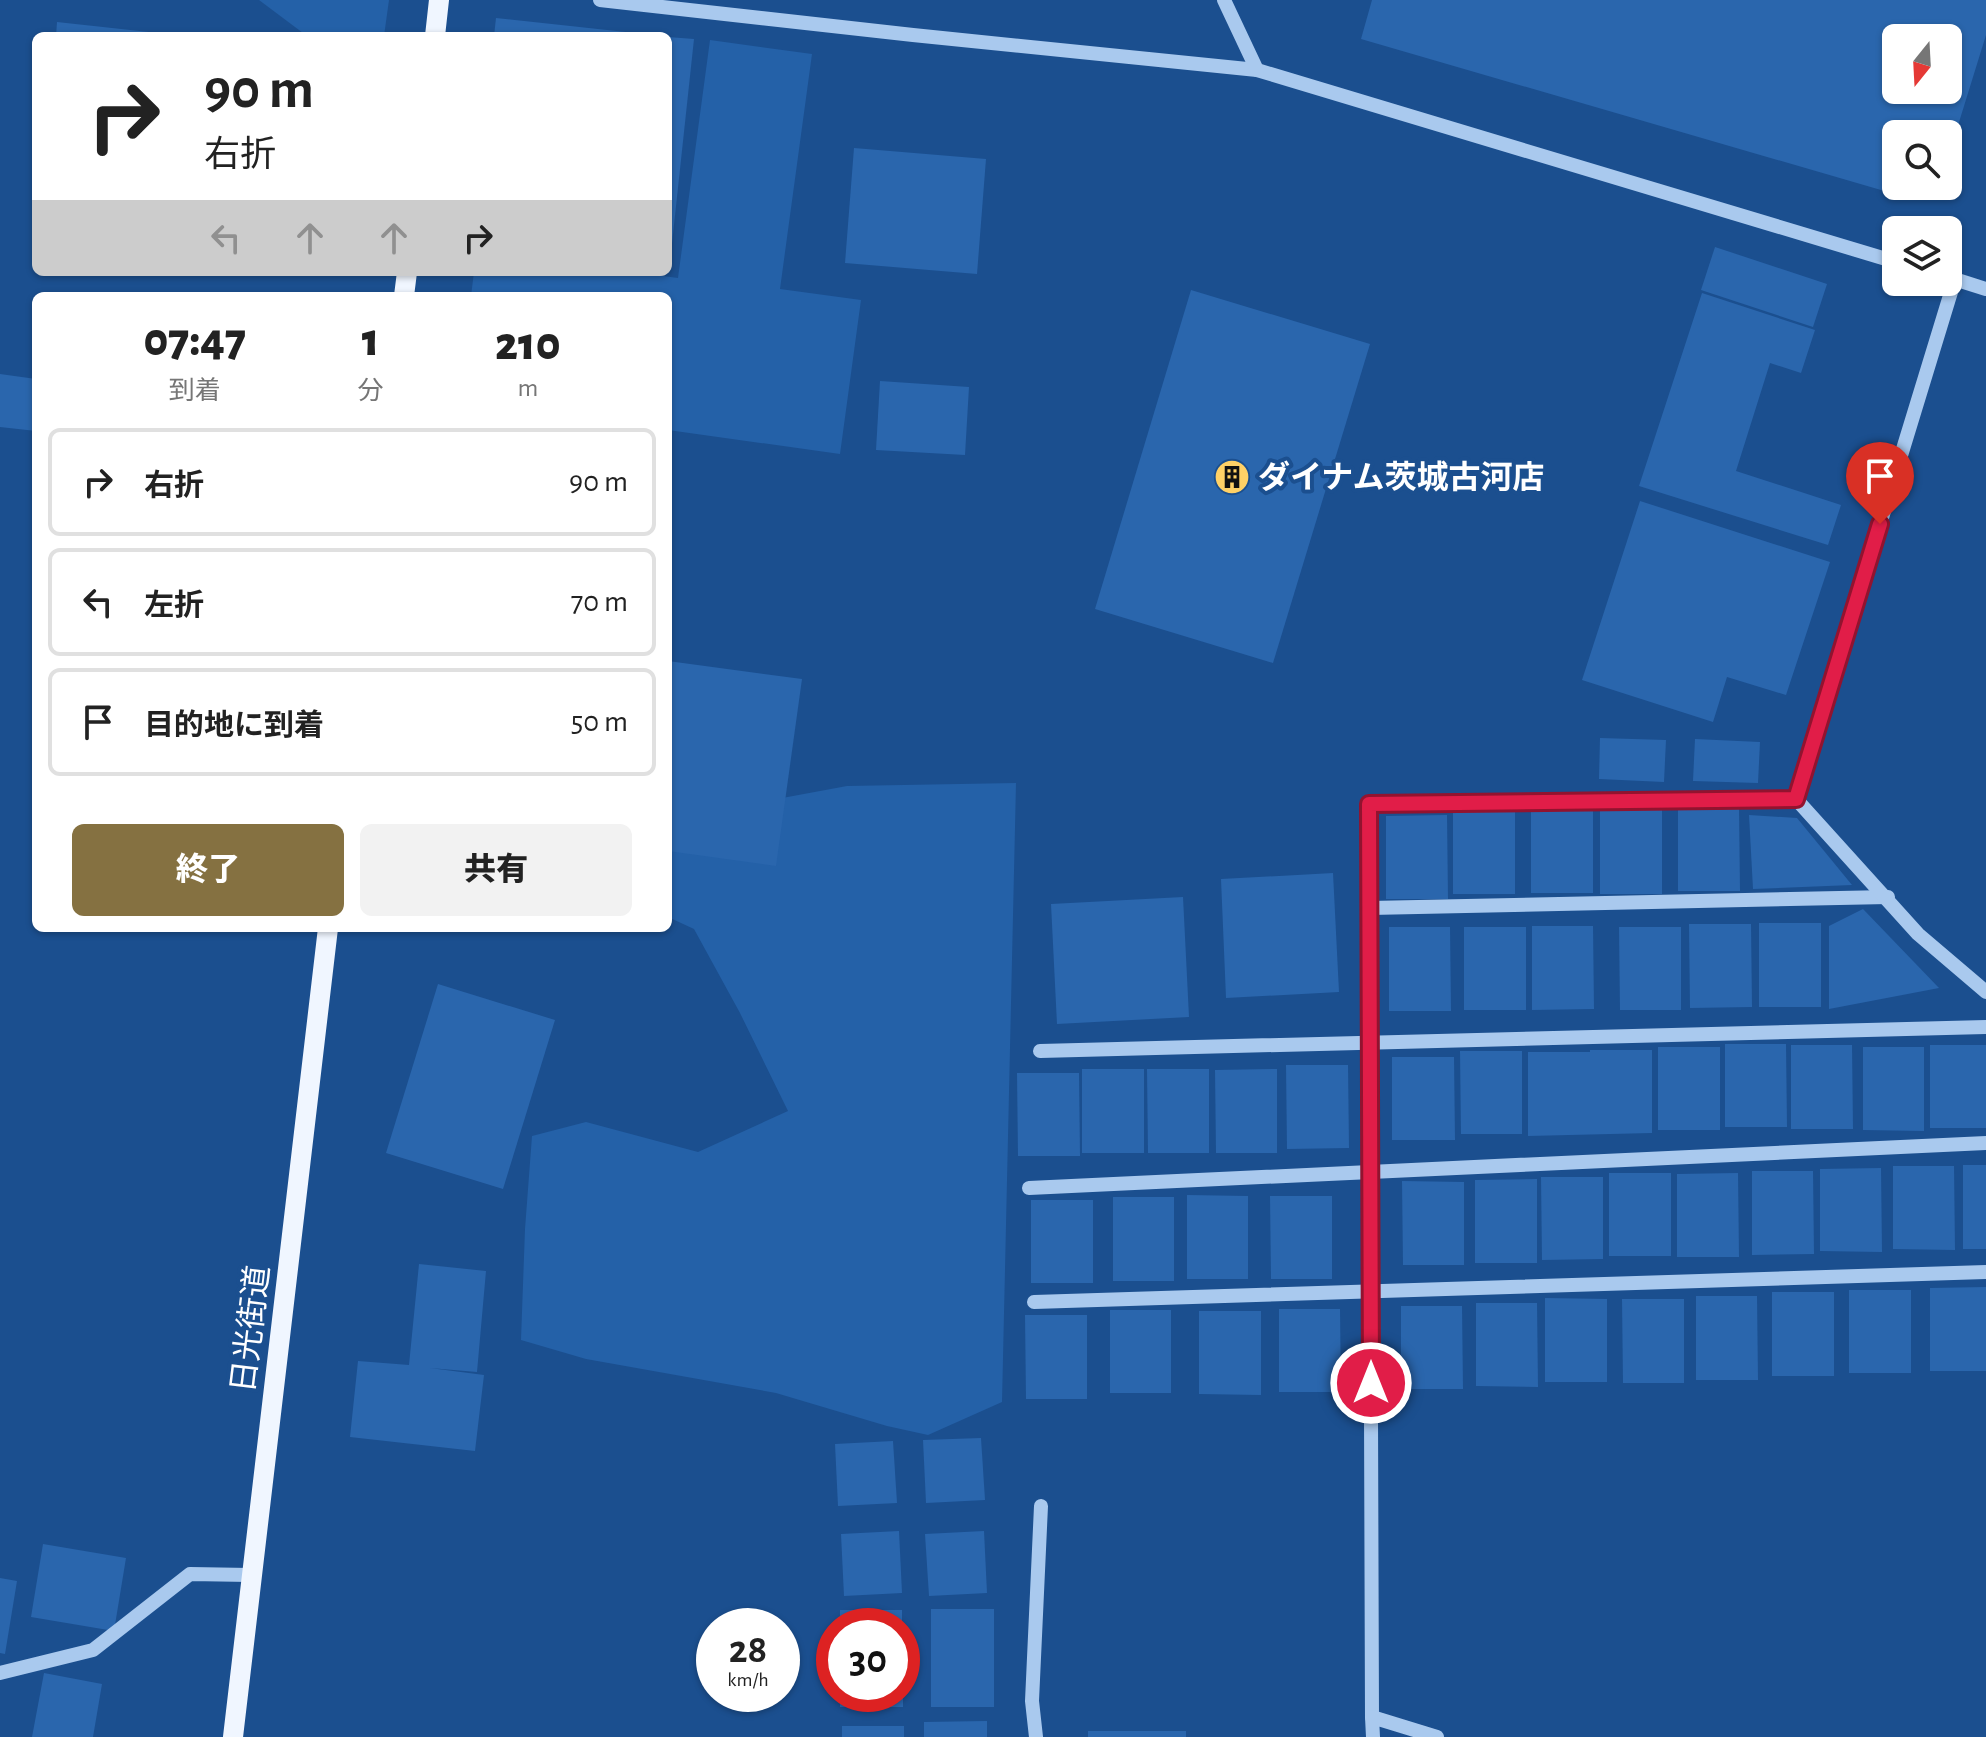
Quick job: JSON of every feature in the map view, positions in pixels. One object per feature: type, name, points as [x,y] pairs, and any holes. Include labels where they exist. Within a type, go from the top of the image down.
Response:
[{"type":"main road","points":[[435,32],[439,0]]},
{"type":"main road","name":"日光街道","points":[[233,1737],[328,932]]},
{"type":"street","points":[[600,0],[1257,70],[1882,258]]},
{"type":"street","points":[[1224,0],[1257,70]]},
{"type":"street","points":[[1962,281],[1986,289]]},
{"type":"street","points":[[1796,799],[1947,296]]},
{"type":"street","points":[[1373,1737],[1369,804],[1796,799],[1888,897],[1918,934],[1986,992]]},
{"type":"street","points":[[1370,908],[1888,897]]},
{"type":"street","points":[[1040,1051],[1986,1027]]},
{"type":"street","points":[[1029,1188],[1986,1143]]},
{"type":"street","points":[[1034,1302],[1986,1272]]},
{"type":"street","points":[[1036,1737],[1032,1701],[1041,1506]]},
{"type":"street","points":[[0,1673],[93,1650],[190,1574],[250,1575]]},
{"type":"street","points":[[1372,1717],[1437,1737]]},
{"type":"shaded area","points":[[259,0],[389,0],[385,32],[302,32]]},
{"type":"shaded area","points":[[710,40],[812,54],[780,289],[861,300],[840,454],[672,431],[672,292],[472,292],[474,276],[678,278]]},
{"type":"shaded area","points":[[1016,783],[1002,1402],[928,1435],[776,1393],[586,1359],[521,1340],[532,1136],[586,1122],[698,1152],[788,1111],[694,929],[672,919],[672,802],[760,802],[847,786]]},
{"type":"building","points":[[1372,0],[1986,0],[1986,35],[1960,120],[1882,120],[1882,190],[1361,39]]},
{"type":"building","points":[[496,18],[626,32],[494,32]]},
{"type":"building","points":[[57,22],[149,32],[56,32]]},
{"type":"building","points":[[672,37],[694,39],[672,243]]},
{"type":"building","points":[[854,148],[986,159],[977,274],[845,263]]},
{"type":"building","points":[[1715,247],[1827,284],[1813,327],[1701,290]]},
{"type":"building","name":"ダイナム茨城古河店","points":[[1191,290],[1370,344],[1273,663],[1095,609]]},
{"type":"building","points":[[1702,293],[1815,330],[1801,373],[1770,363],[1736,471],[1841,505],[1828,545],[1639,486]]},
{"type":"building","points":[[0,374],[32,378],[32,431],[0,427]]},
{"type":"building","points":[[880,381],[969,387],[965,455],[876,450]]},
{"type":"building","points":[[1640,501],[1830,562],[1786,695],[1727,677],[1713,722],[1582,680]]},
{"type":"building","points":[[672,662],[802,679],[776,866],[672,852]]},
{"type":"building","points":[[1600,738],[1666,740],[1664,782],[1599,779]]},
{"type":"building","points":[[1695,739],[1760,742],[1758,783],[1693,781]]},
{"type":"building","points":[[1678,808],[1739,808],[1740,891],[1678,891]]},
{"type":"building","points":[[1593,809],[1593,893],[1531,893],[1531,810]]},
{"type":"building","points":[[1515,810],[1515,894],[1453,894],[1453,811]]},
{"type":"building","points":[[1600,810],[1662,810],[1662,894],[1600,894]]},
{"type":"building","points":[[1447,815],[1448,899],[1386,899],[1386,816]]},
{"type":"building","points":[[1749,815],[1797,818],[1852,885],[1753,889]]},
{"type":"building","points":[[1333,873],[1339,992],[1226,998],[1221,879]]},
{"type":"building","points":[[1183,897],[1189,1017],[1057,1024],[1051,904]]},
{"type":"building","points":[[1863,909],[1939,988],[1829,1009],[1829,926]]},
{"type":"building","points":[[1759,923],[1821,923],[1821,1007],[1759,1007]]},
{"type":"building","points":[[1689,924],[1751,924],[1752,1007],[1690,1008]]},
{"type":"building","points":[[1532,926],[1593,926],[1594,1009],[1532,1010]]},
{"type":"building","points":[[1389,927],[1450,927],[1451,1011],[1389,1011]]},
{"type":"building","points":[[1464,927],[1526,927],[1526,1010],[1464,1010]]},
{"type":"building","points":[[1619,927],[1681,927],[1681,1010],[1620,1010]]},
{"type":"building","points":[[438,984],[555,1020],[503,1189],[386,1153]]},
{"type":"building","points":[[1725,1044],[1786,1044],[1787,1127],[1725,1127]]},
{"type":"building","points":[[1791,1045],[1852,1045],[1853,1129],[1791,1129]]},
{"type":"building","points":[[1930,1045],[1986,1045],[1986,1128],[1930,1128]]},
{"type":"building","points":[[1658,1047],[1720,1047],[1720,1130],[1658,1130]]},
{"type":"building","points":[[1863,1047],[1924,1047],[1924,1131],[1863,1130]]},
{"type":"building","points":[[1652,1050],[1652,1133],[1528,1136],[1528,1052]]},
{"type":"building","points":[[1460,1051],[1522,1051],[1522,1134],[1461,1134]]},
{"type":"building","points":[[1392,1057],[1454,1057],[1455,1140],[1392,1140]]},
{"type":"building","points":[[1286,1065],[1348,1065],[1349,1148],[1287,1149]]},
{"type":"building","points":[[1082,1069],[1144,1069],[1144,1153],[1082,1153]]},
{"type":"building","points":[[1147,1069],[1209,1069],[1209,1153],[1148,1153]]},
{"type":"building","points":[[1277,1069],[1277,1153],[1216,1153],[1215,1070]]},
{"type":"building","points":[[1017,1073],[1079,1073],[1080,1156],[1018,1156]]},
{"type":"building","points":[[1963,1165],[1986,1165],[1986,1249],[1963,1249]]},
{"type":"building","points":[[1893,1166],[1954,1166],[1955,1250],[1893,1249]]},
{"type":"building","points":[[1881,1168],[1882,1252],[1820,1251],[1820,1169]]},
{"type":"building","points":[[1752,1171],[1813,1171],[1814,1254],[1752,1255]]},
{"type":"building","points":[[1609,1173],[1671,1173],[1671,1256],[1609,1256]]},
{"type":"building","points":[[1738,1173],[1739,1257],[1677,1257],[1677,1174]]},
{"type":"building","points":[[1541,1177],[1603,1177],[1603,1259],[1542,1260]]},
{"type":"building","points":[[1537,1179],[1537,1263],[1475,1263],[1475,1180]]},
{"type":"building","points":[[1402,1181],[1464,1182],[1464,1265],[1403,1265]]},
{"type":"building","points":[[1187,1195],[1248,1196],[1248,1279],[1187,1279]]},
{"type":"building","points":[[1270,1196],[1332,1196],[1332,1279],[1271,1279]]},
{"type":"building","points":[[1113,1197],[1174,1197],[1174,1281],[1113,1281]]},
{"type":"building","points":[[1031,1200],[1093,1200],[1093,1283],[1031,1283]]},
{"type":"building","points":[[419,1264],[486,1271],[477,1372],[430,1368],[484,1375],[475,1451],[350,1437],[358,1361],[409,1365]]},
{"type":"building","points":[[1986,1287],[1986,1371],[1930,1371],[1930,1288]]},
{"type":"building","points":[[1849,1290],[1911,1290],[1911,1373],[1849,1373]]},
{"type":"building","points":[[1772,1292],[1834,1292],[1834,1376],[1772,1376]]},
{"type":"building","points":[[1696,1296],[1757,1296],[1758,1380],[1696,1380]]},
{"type":"building","points":[[1545,1298],[1607,1299],[1607,1382],[1545,1382]]},
{"type":"building","points":[[1622,1299],[1684,1299],[1684,1383],[1623,1383]]},
{"type":"building","points":[[1476,1303],[1537,1303],[1538,1387],[1476,1386]]},
{"type":"building","points":[[1401,1306],[1462,1306],[1463,1389],[1401,1389]]},
{"type":"building","points":[[1279,1309],[1340,1309],[1341,1392],[1279,1392]]},
{"type":"building","points":[[1110,1310],[1171,1310],[1171,1393],[1110,1393]]},
{"type":"building","points":[[1199,1311],[1261,1311],[1261,1395],[1199,1394]]},
{"type":"building","points":[[1025,1315],[1087,1315],[1087,1399],[1026,1399]]},
{"type":"building","points":[[981,1438],[985,1500],[926,1503],[923,1440]]},
{"type":"building","points":[[893,1441],[897,1503],[838,1506],[835,1444]]},
{"type":"building","points":[[899,1531],[902,1593],[844,1596],[841,1534]]},
{"type":"building","points":[[984,1531],[987,1593],[929,1596],[925,1534]]},
{"type":"building","points":[[43,1544],[126,1558],[114,1631],[31,1617]]},
{"type":"building","points":[[0,1578],[17,1581],[5,1654],[0,1653]]},
{"type":"building","points":[[931,1609],[994,1609],[994,1707],[931,1707]]},
{"type":"building","points":[[44,1673],[102,1684],[93,1737],[32,1737]]},
{"type":"building","points":[[987,1721],[987,1737],[924,1737],[924,1722]]},
{"type":"building","points":[[842,1726],[904,1726],[904,1737],[842,1737]]},
{"type":"building","points":[[1088,1731],[1186,1731],[1186,1737],[1088,1737]]},
{"type":"place","name":"ダイナム茨城古河店","points":[[1232,477]]},
{"type":"route","points":[[1371,1383],[1369,804],[1796,799],[1880,524]]}]
